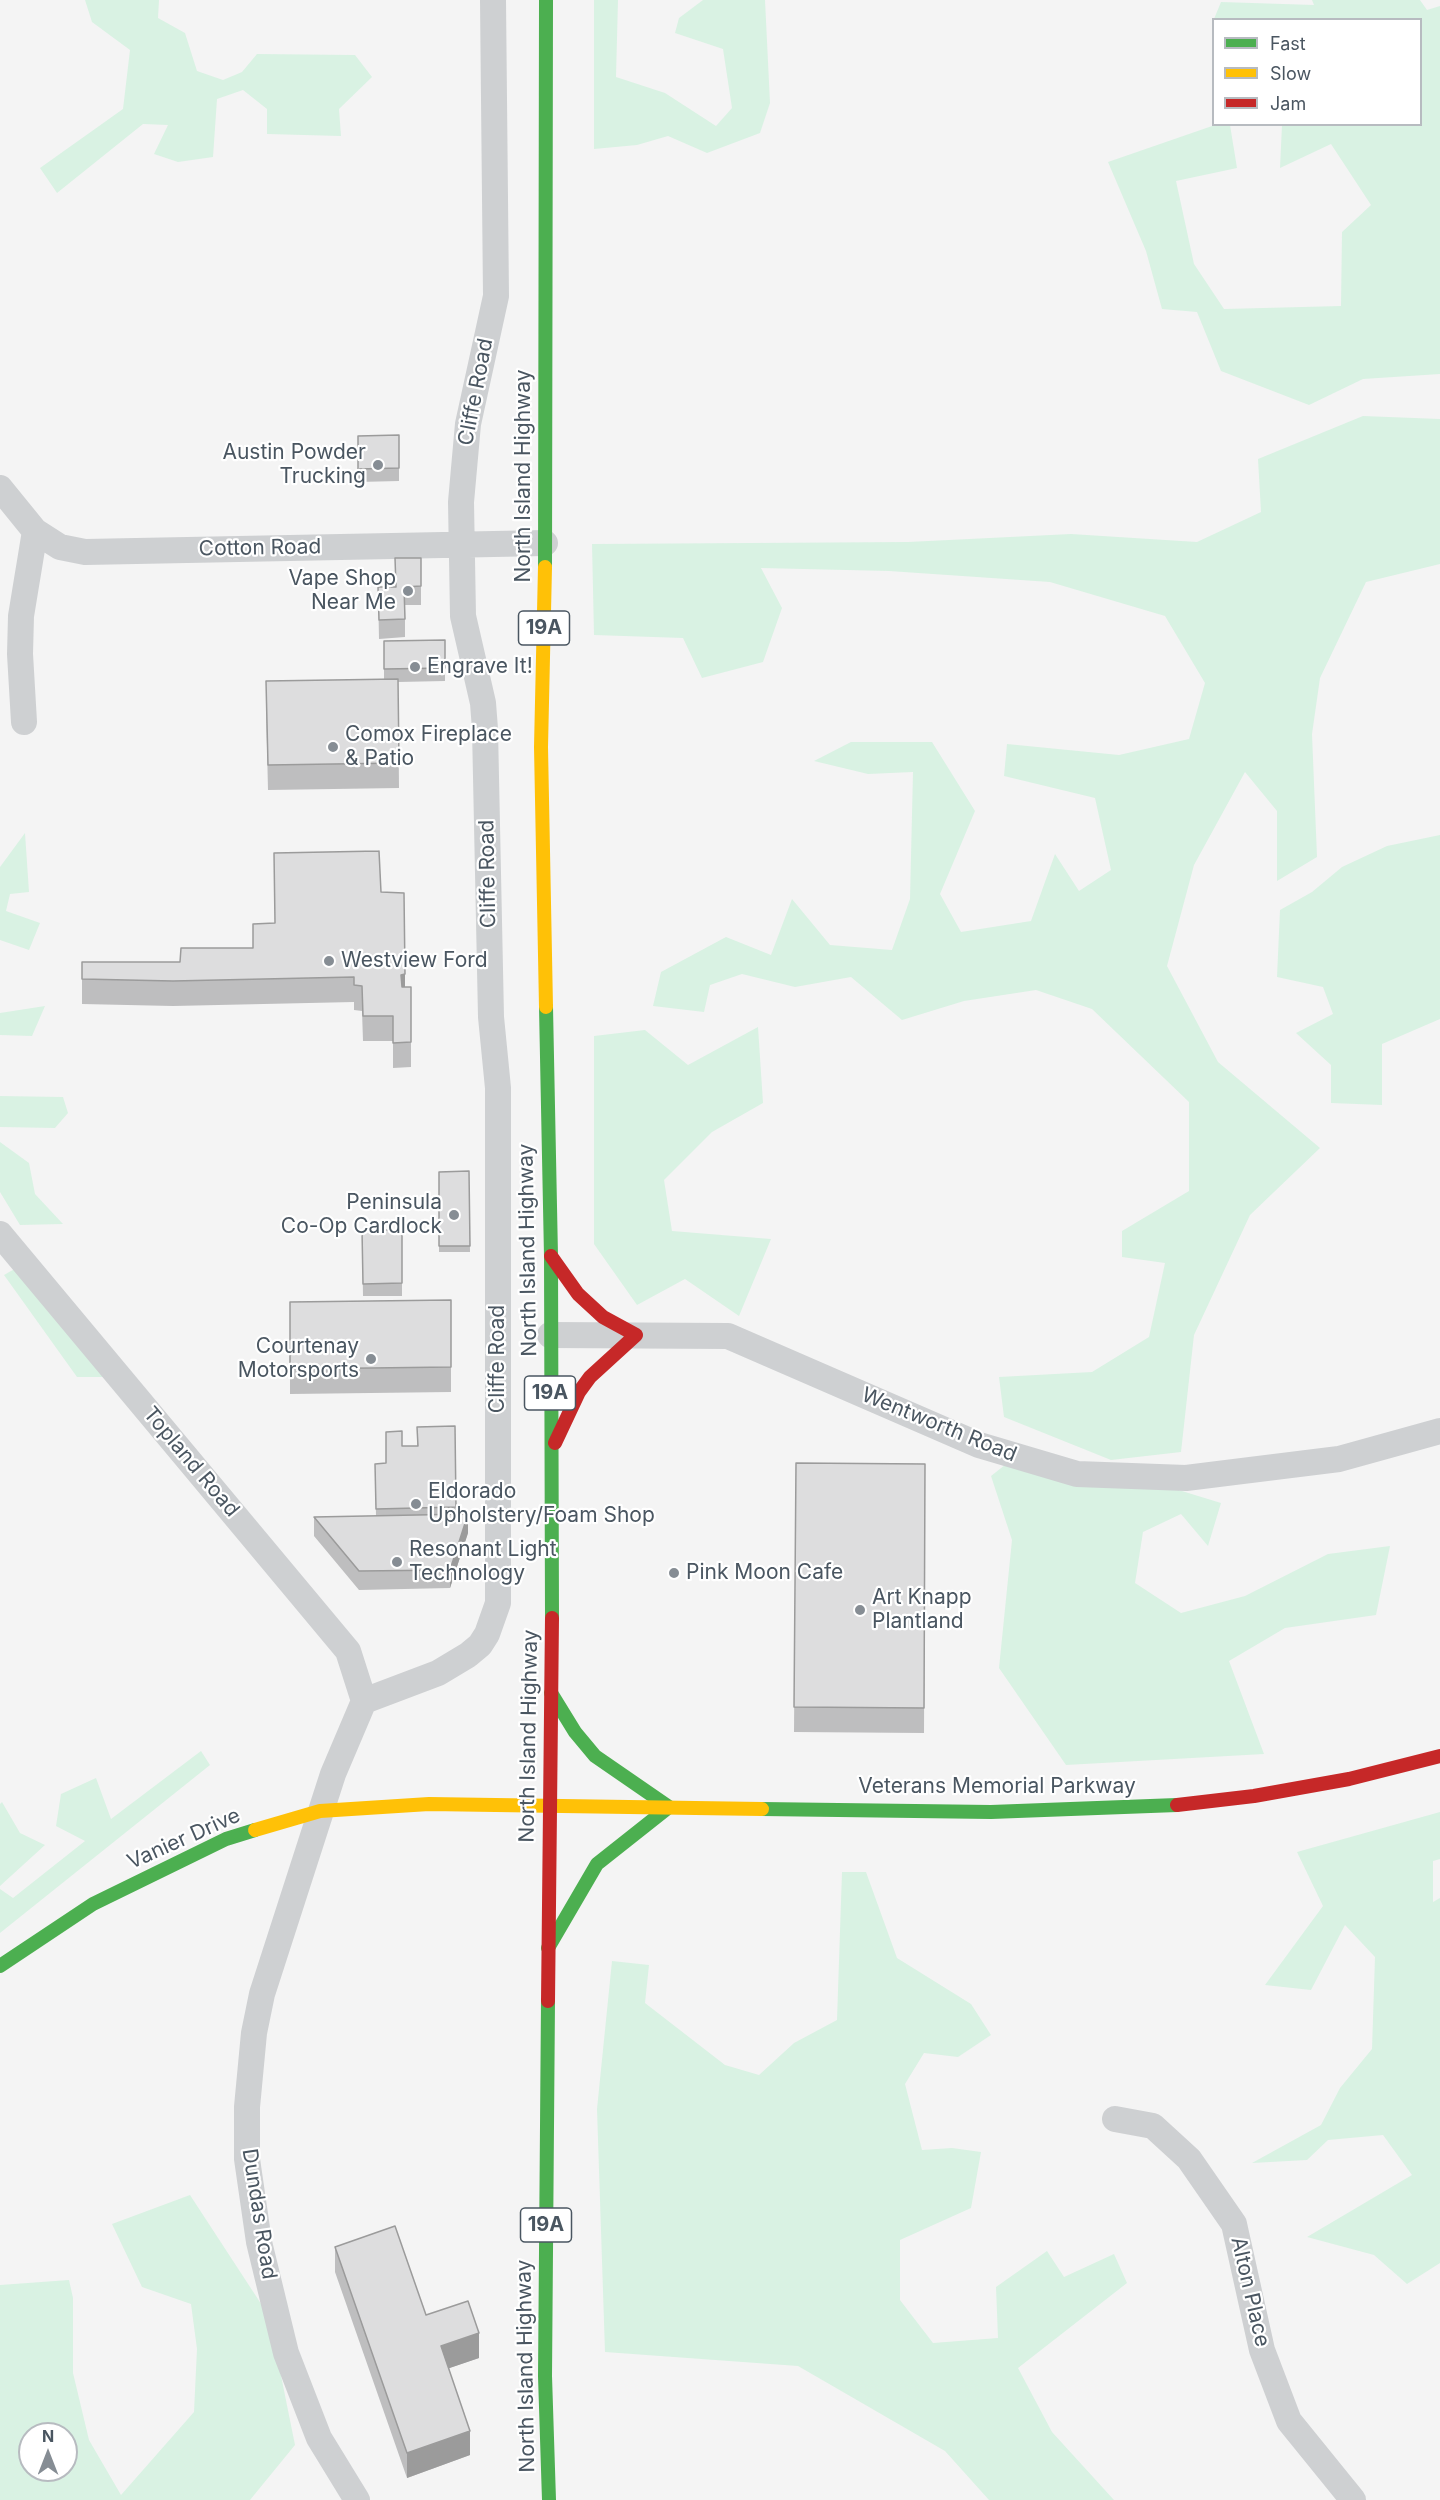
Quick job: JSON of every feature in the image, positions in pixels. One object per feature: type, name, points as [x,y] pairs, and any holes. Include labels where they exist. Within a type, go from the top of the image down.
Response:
[{"type":"main road","name":"North Island Highway","points":[[546,0],[545,543],[541,747],[551,1256],[545,2376],[549,2500]]},
{"type":"main road","points":[[551,1256],[578,1294],[603,1317],[636,1335],[590,1377],[579,1392],[551,1451]]},
{"type":"main road","points":[[547,1950],[597,1864],[669,1807],[595,1756],[575,1732],[550,1693]]},
{"type":"main road","name":"Veterans Memorial Parkway","points":[[549,1804],[991,1812],[1159,1807],[1264,1794],[1349,1779],[1440,1756]]},
{"type":"main road","name":"Vanier Drive","points":[[0,1966],[93,1904],[226,1839],[320,1811],[429,1804],[549,1804]]},
{"type":"street","name":"Cliffe Road","points":[[364,1701],[438,1673],[468,1655],[480,1645],[487,1634],[495,1615],[499,1592],[498,1088],[491,1017],[485,729],[483,703],[463,616],[461,544],[463,458],[468,424],[496,296],[493,0]]},
{"type":"street","name":"Cotton Road","points":[[0,488],[34,531],[60,547],[86,552],[545,543]]},
{"type":"street","points":[[24,722],[20,654],[21,616],[34,531]]},
{"type":"street","name":"Topland Road","points":[[0,1234],[348,1651],[364,1701]]},
{"type":"street","name":"Wentworth Road","points":[[550,1335],[728,1336],[979,1445],[1077,1474],[1198,1476],[1339,1459],[1440,1431]]},
{"type":"street","points":[[320,1811],[364,1701]]},
{"type":"street","name":"Dundas Road","points":[[320,1811],[262,1994],[254,2033],[247,2107],[247,2159],[259,2242],[286,2353],[319,2438],[357,2500]]},
{"type":"street","name":"Alton Place","points":[[1115,2119],[1153,2126],[1189,2158],[1234,2224],[1262,2350],[1289,2421],[1353,2500]]},
{"type":"green space","points":[[85,0],[159,0],[158,18],[185,33],[197,71],[223,80],[242,72],[257,54],[355,55],[372,77],[339,109],[341,136],[267,134],[267,109],[243,90],[217,99],[213,157],[178,162],[154,154],[168,125],[143,124],[57,193],[40,168],[123,109],[130,50],[92,22]]},
{"type":"green space","points":[[594,0],[618,0],[616,77],[665,93],[716,126],[732,108],[723,49],[675,33],[679,18],[703,0],[765,0],[770,103],[760,133],[707,153],[668,136],[637,145],[594,149]]},
{"type":"green space","points":[[1312,0],[1420,0],[1427,10],[1440,6],[1440,374],[1363,379],[1309,405],[1221,371],[1197,312],[1162,309],[1146,251],[1108,162],[1212,126],[1230,126],[1237,168],[1176,181],[1194,264],[1224,309],[1341,306],[1342,232],[1371,205],[1331,144],[1280,168],[1282,126],[1422,126],[1422,18],[1214,18],[1221,2],[1314,5]]},
{"type":"green space","points":[[1363,416],[1440,419],[1440,564],[1366,582],[1320,678],[1312,734],[1317,857],[1277,881],[1277,811],[1245,772],[1194,865],[1167,966],[1218,1062],[1320,1148],[1250,1215],[1194,1335],[1181,1452],[1111,1460],[1004,1417],[999,1377],[1092,1372],[1149,1337],[1165,1263],[1122,1257],[1122,1231],[1189,1191],[1189,1102],[1092,1009],[1036,990],[964,1001],[902,1020],[851,977],[795,987],[742,974],[710,985],[704,1012],[653,1006],[661,972],[726,937],[771,955],[792,899],[830,945],[892,950],[910,899],[913,772],[868,774],[814,761],[851,742],[932,742],[975,811],[940,894],[961,932],[1031,921],[1055,854],[1079,891],[1111,870],[1095,798],[1004,776],[1007,744],[1119,755],[1189,739],[1205,683],[1165,616],[1050,582],[889,571],[761,568],[782,608],[763,662],[702,678],[683,638],[594,635],[592,544],[908,542],[1071,534],[1197,542],[1261,512],[1258,459]]},
{"type":"green space","points":[[25,833],[29,892],[10,894],[6,911],[40,923],[29,950],[0,940],[0,867]]},
{"type":"green space","points":[[1440,835],[1440,1019],[1382,1044],[1382,1105],[1331,1103],[1331,1065],[1296,1033],[1333,1014],[1323,987],[1277,977],[1280,910],[1312,892],[1342,867],[1387,846]]},
{"type":"green space","points":[[45,1006],[32,1036],[0,1035],[0,1013]]},
{"type":"green space","points":[[758,1027],[763,1103],[712,1132],[664,1180],[672,1231],[771,1239],[739,1316],[685,1279],[637,1305],[594,1244],[594,1036],[645,1030],[688,1065]]},
{"type":"green space","points":[[0,1096],[63,1097],[68,1113],[55,1128],[0,1127]]},
{"type":"green space","points":[[0,1142],[29,1163],[35,1194],[63,1224],[20,1225],[0,1192]]},
{"type":"green space","points":[[32,1259],[105,1377],[77,1377],[4,1275]]},
{"type":"green space","points":[[1015,1457],[1159,1484],[1221,1503],[1208,1546],[1181,1514],[1143,1532],[1135,1583],[1181,1613],[1245,1596],[1328,1554],[1390,1546],[1376,1615],[1285,1628],[1229,1661],[1264,1754],[1066,1765],[999,1668],[1012,1540],[991,1476]]},
{"type":"green space","points":[[201,1751],[210,1765],[0,1933],[0,1889],[13,1898],[85,1841],[56,1826],[61,1794],[96,1778],[111,1819]]},
{"type":"green space","points":[[2,1802],[20,1833],[45,1845],[0,1886],[0,1804]]},
{"type":"green space","points":[[1440,1812],[1440,1859],[1433,1861],[1433,1902],[1440,1898],[1440,2263],[1407,2284],[1374,2255],[1307,2237],[1412,2175],[1383,2135],[1328,2140],[1307,2160],[1252,2163],[1321,2125],[1340,2088],[1372,2049],[1375,1957],[1345,1925],[1311,1990],[1265,1985],[1323,1906],[1297,1852]]},
{"type":"green space","points":[[842,1872],[866,1872],[897,1958],[971,2004],[991,2035],[958,2057],[924,2053],[905,2084],[922,2150],[952,2148],[981,2152],[971,2208],[900,2240],[900,2300],[933,2343],[998,2338],[996,2287],[1047,2251],[1064,2277],[1114,2254],[1127,2283],[1018,2368],[1052,2432],[1114,2500],[989,2500],[945,2451],[798,2366],[605,2352],[597,2109],[612,1961],[649,1965],[645,2003],[725,2065],[759,2075],[794,2043],[837,2020]]},
{"type":"green space","points":[[190,2195],[269,2316],[295,2445],[250,2500],[0,2500],[0,2285],[69,2280],[73,2298],[73,2373],[89,2440],[121,2495],[194,2412],[197,2349],[191,2304],[142,2287],[112,2224]]},
{"type":"building","name":"Austin Powder Trucking","points":[[399,435],[399,468],[358,469],[358,436]]},
{"type":"building","points":[[395,558],[421,558],[421,586],[404,587],[405,619],[379,620],[378,587],[396,587]]},
{"type":"building","points":[[445,640],[445,668],[384,669],[384,641]]},
{"type":"building","name":"Comox Fireplace & Patio","points":[[398,679],[399,763],[268,765],[266,681]]},
{"type":"building","name":"Westview Ford","points":[[379,851],[381,892],[404,893],[405,974],[401,975],[402,987],[411,987],[411,1042],[393,1043],[393,1016],[363,1016],[362,986],[354,985],[354,977],[173,981],[82,979],[82,962],[180,962],[181,948],[253,948],[253,924],[275,923],[274,853]]},
{"type":"building","name":"Peninsula Co-Op Cardlock","points":[[469,1171],[470,1246],[439,1246],[439,1172]]},
{"type":"building","points":[[362,1230],[402,1230],[402,1283],[363,1284]]},
{"type":"building","name":"Courtenay Motorsports","points":[[451,1300],[451,1367],[290,1369],[290,1302]]},
{"type":"building","name":"Eldorado Upholstery/Foam Shop","points":[[455,1426],[456,1507],[376,1509],[375,1464],[386,1463],[386,1432],[402,1431],[402,1446],[418,1446],[417,1427]]},
{"type":"building","name":"Art Knapp Plantland","points":[[796,1463],[925,1464],[924,1708],[794,1707]]},
{"type":"building","points":[[468,1514],[450,1570],[359,1571],[314,1517]]},
{"type":"building","points":[[395,2226],[426,2315],[468,2301],[479,2333],[441,2346],[470,2431],[407,2453],[335,2247]]},
{"type":"traffic: fast","points":[[545,567],[546,0]]},
{"type":"traffic: fast","points":[[546,1007],[551,1256],[552,1618]]},
{"type":"traffic: fast","points":[[548,1948],[597,1864],[669,1807],[595,1756],[575,1732],[551,1693]]},
{"type":"traffic: fast","points":[[762,1809],[991,1812],[1177,1805]]},
{"type":"traffic: fast","points":[[0,1966],[93,1904],[226,1839],[255,1830]]},
{"type":"traffic: fast","points":[[548,2001],[545,2376],[549,2500]]},
{"type":"traffic: slow","points":[[545,567],[541,747],[546,1007]]},
{"type":"traffic: slow","points":[[255,1830],[320,1811],[429,1804],[762,1809]]},
{"type":"traffic: jam","points":[[551,1256],[578,1294],[603,1317],[636,1335],[590,1377],[579,1392],[555,1443]]},
{"type":"traffic: jam","points":[[548,2001],[552,1618]]},
{"type":"traffic: jam","points":[[1177,1805],[1254,1796],[1349,1779],[1440,1756]]},
{"type":"place","name":"Austin Powder Trucking","points":[[378,465]]},
{"type":"place","name":"Vape Shop Near Me","points":[[408,591]]},
{"type":"place","name":"Engrave It!","points":[[415,667]]},
{"type":"place","name":"Comox Fireplace & Patio","points":[[333,747]]},
{"type":"place","name":"Westview Ford","points":[[329,961]]},
{"type":"place","name":"Peninsula Co-Op Cardlock","points":[[454,1215]]},
{"type":"place","name":"Courtenay Motorsports","points":[[371,1359]]},
{"type":"place","name":"Eldorado Upholstery/Foam Shop","points":[[416,1504]]},
{"type":"place","name":"Resonant Light Technology","points":[[397,1562]]},
{"type":"place","name":"Pink Moon Cafe","points":[[674,1573]]},
{"type":"place","name":"Art Knapp Plantland","points":[[860,1610]]}]
